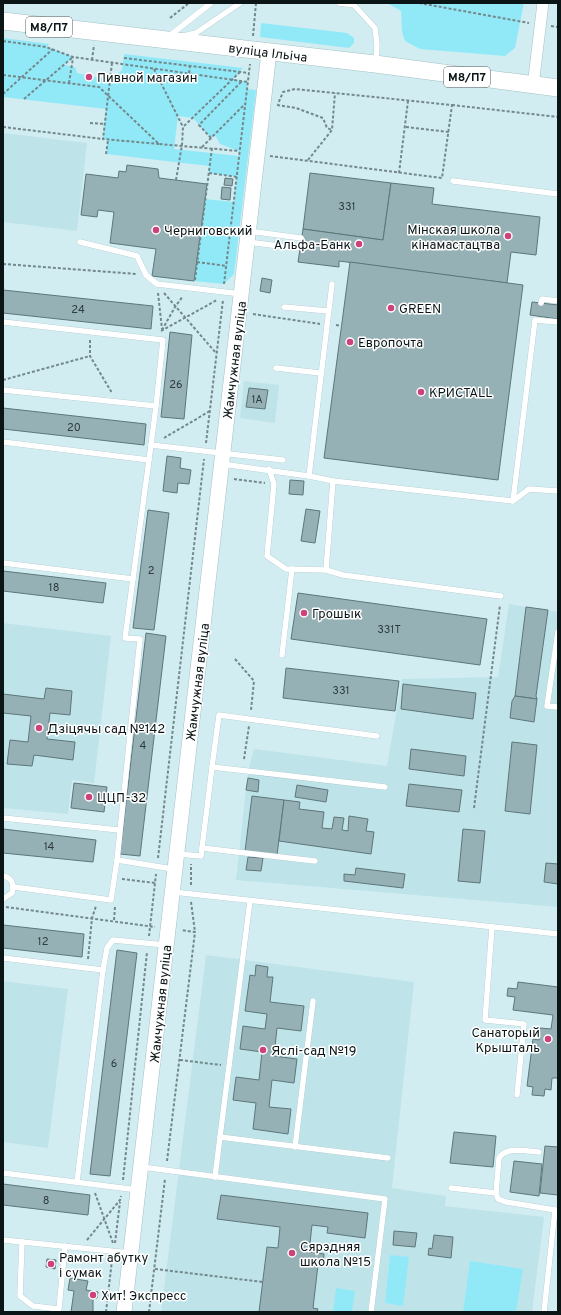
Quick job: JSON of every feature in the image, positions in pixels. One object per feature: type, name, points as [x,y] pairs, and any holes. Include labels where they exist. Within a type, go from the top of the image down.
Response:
[{"type":"main road","name":"вуліца Ільіча","points":[[3,21],[251,49],[558,88]]},
{"type":"main road","name":"Жамчужная вуліца","points":[[124,1312],[142,1167],[269,52]]},
{"type":"street","points":[[533,86],[543,3]]},
{"type":"lane","points":[[163,40],[211,3]]},
{"type":"lane","points":[[163,40],[196,32],[240,3]]},
{"type":"lane","points":[[339,3],[354,5],[375,28],[377,45],[375,64]]},
{"type":"lane","points":[[453,180],[558,194]]},
{"type":"lane","points":[[248,236],[301,238]]},
{"type":"lane","points":[[248,236],[294,248]]},
{"type":"lane","points":[[80,242],[137,256],[146,275],[157,284],[223,293],[242,294]]},
{"type":"lane","points":[[309,476],[320,373],[332,284]]},
{"type":"lane","points":[[542,303],[542,300],[555,302]]},
{"type":"lane","points":[[284,307],[328,311]]},
{"type":"lane","points":[[513,501],[535,320],[539,318],[558,322]]},
{"type":"lane","points":[[3,322],[163,340],[152,445],[125,638],[140,639],[111,900],[14,887]]},
{"type":"lane","points":[[276,368],[320,373]]},
{"type":"lane","points":[[3,390],[156,406]]},
{"type":"lane","points":[[3,442],[149,460]]},
{"type":"lane","points":[[152,445],[205,451],[223,459],[269,470],[333,481],[513,501],[529,489],[558,491]]},
{"type":"lane","points":[[223,459],[283,460]]},
{"type":"lane","points":[[269,470],[274,484],[267,556],[286,569],[326,570],[343,575],[501,596]]},
{"type":"lane","points":[[326,570],[333,481]]},
{"type":"lane","points":[[3,563],[133,579]]},
{"type":"lane","points":[[282,655],[292,569]]},
{"type":"lane","points":[[558,632],[547,706],[558,707]]},
{"type":"lane","points":[[177,854],[201,856],[219,715],[377,736]]},
{"type":"lane","points":[[212,766],[385,787]]},
{"type":"lane","points":[[3,818],[118,830]]},
{"type":"lane","points":[[202,848],[315,861]]},
{"type":"lane","points":[[116,860],[176,869]]},
{"type":"lane","points":[[3,876],[8,877],[14,887],[12,893],[3,899]]},
{"type":"lane","points":[[173,892],[250,902],[558,934]]},
{"type":"lane","points":[[216,1177],[250,902]]},
{"type":"lane","points":[[492,927],[484,1020],[524,1024],[517,1095]]},
{"type":"lane","points":[[77,1182],[107,948],[113,940],[167,946]]},
{"type":"lane","points":[[3,958],[103,970]]},
{"type":"lane","points":[[295,1147],[313,1001]]},
{"type":"lane","points":[[220,1137],[388,1158]]},
{"type":"lane","points":[[538,1152],[511,1150],[502,1154],[499,1158],[496,1193],[498,1198],[506,1202],[556,1211],[544,1312]]},
{"type":"lane","points":[[142,1167],[385,1199],[371,1312]]},
{"type":"lane","points":[[3,1173],[139,1190]]},
{"type":"lane","points":[[451,1188],[496,1193]]},
{"type":"lane","points":[[3,1240],[131,1253]]},
{"type":"lane","points":[[22,1242],[20,1296],[33,1306],[59,1309],[65,1246]]},
{"type":"path","points":[[170,18],[190,3]]},
{"type":"path","points":[[223,293],[256,3]]},
{"type":"path","points":[[420,3],[558,27]]},
{"type":"path","points":[[3,41],[53,49],[73,57],[248,82]]},
{"type":"path","points":[[3,94],[53,49]]},
{"type":"path","points":[[24,99],[73,57]]},
{"type":"path","points":[[69,83],[73,57]]},
{"type":"path","points":[[124,58],[249,73]]},
{"type":"path","points":[[103,139],[112,63]]},
{"type":"path","points":[[189,74],[190,66]]},
{"type":"path","points":[[154,69],[183,127],[182,145],[176,180]]},
{"type":"path","points":[[183,127],[240,72]]},
{"type":"path","points":[[3,75],[99,87],[108,94],[158,144]]},
{"type":"path","points":[[211,138],[199,124],[242,81]]},
{"type":"path","points":[[332,130],[327,128],[323,118],[296,108],[277,105],[283,92],[287,89],[335,93],[558,117]]},
{"type":"path","points":[[308,160],[332,130],[335,93]]},
{"type":"path","points":[[399,173],[406,127],[408,100]]},
{"type":"path","points":[[202,147],[245,104]]},
{"type":"path","points":[[267,156],[442,178],[452,105]]},
{"type":"path","points":[[90,123],[105,124]]},
{"type":"path","points":[[3,127],[108,140],[240,151]]},
{"type":"path","points":[[406,127],[449,132]]},
{"type":"path","points":[[106,154],[108,140]]},
{"type":"path","points":[[162,330],[175,307],[194,281],[212,148]]},
{"type":"path","points":[[209,173],[237,176]]},
{"type":"path","points":[[197,262],[226,266]]},
{"type":"path","points":[[3,264],[146,275]]},
{"type":"path","points":[[157,284],[185,319],[217,354]]},
{"type":"path","points":[[157,284],[163,340]]},
{"type":"path","points":[[157,333],[185,319],[223,296],[202,476]]},
{"type":"path","points":[[222,310],[342,326]]},
{"type":"path","points":[[90,332],[90,356],[118,402]]},
{"type":"path","points":[[3,380],[90,356]]},
{"type":"path","points":[[152,445],[210,411]]},
{"type":"path","points":[[231,479],[274,484]]},
{"type":"path","points":[[474,808],[501,596]]},
{"type":"path","points":[[235,659],[254,681],[244,759]]},
{"type":"path","points":[[119,878],[155,883]]},
{"type":"path","points":[[87,968],[92,918],[99,898]]},
{"type":"path","points":[[114,920],[115,906]]},
{"type":"path","points":[[3,907],[114,920],[195,932],[149,1312]]},
{"type":"path","points":[[180,1060],[229,1066]]},
{"type":"path","points":[[101,1190],[93,1189],[114,1246]]},
{"type":"path","points":[[116,1193],[121,1197]]},
{"type":"path","points":[[155,1269],[263,1282]]},
{"type":"shaded area","points":[[387,3],[524,3],[515,48],[505,56],[420,49],[405,41],[402,32],[401,11]]},
{"type":"shaded area","points":[[261,23],[347,33],[354,38],[354,43],[349,48],[260,37]]},
{"type":"shaded area","points":[[3,38],[49,44],[47,47],[73,57],[64,65],[75,67],[77,73],[110,80],[114,80],[116,75],[122,70],[124,54],[243,68],[233,79],[248,82],[247,89],[256,90],[234,274],[224,284],[194,281],[205,199],[234,202],[237,177],[209,173],[209,166],[106,154],[108,140],[103,139],[106,109],[3,97]],"holes":[[[178,116],[193,118],[211,138],[215,135],[220,144],[239,151],[239,156],[174,149]]]},
{"type":"shaded area","points":[[3,133],[87,143],[77,231],[3,222]]},
{"type":"shaded area","points":[[244,381],[279,385],[275,423],[240,418]]},
{"type":"shaded area","points":[[509,604],[558,612],[558,907],[236,880],[248,771],[254,749],[387,766],[402,679],[498,677]]},
{"type":"shaded area","points":[[3,623],[111,636],[94,783],[72,780],[68,814],[3,808]]},
{"type":"shaded area","points":[[206,955],[414,982],[392,1188],[446,1196],[445,1206],[544,1217],[532,1312],[161,1312]]},
{"type":"shaded area","points":[[3,981],[68,989],[48,1148],[3,1142]]},
{"type":"shaded area","points":[[390,1255],[409,1257],[403,1306],[385,1303]]},
{"type":"shaded area","points":[[470,1261],[523,1269],[516,1312],[463,1312]]},
{"type":"shaded area","points":[[336,1288],[355,1291],[352,1312],[333,1312]]},
{"type":"building","name":"Черниговский","points":[[127,165],[158,169],[159,178],[207,184],[194,281],[152,276],[156,249],[110,243],[114,212],[98,210],[97,217],[81,215],[86,174],[118,178],[119,171],[126,172]]},
{"type":"building","points":[[310,173],[391,183],[383,240],[303,229]]},
{"type":"building","points":[[225,178],[233,179],[232,186],[224,185]]},
{"type":"building","points":[[391,183],[434,188],[432,204],[540,217],[536,255],[511,252],[507,283],[339,261],[339,267],[298,262],[303,229],[383,240]]},
{"type":"building","points":[[222,187],[231,188],[230,200],[221,199]]},
{"type":"building","name":"КРИСТАLL","points":[[350,262],[523,285],[498,480],[324,458]]},
{"type":"building","points":[[262,278],[272,280],[270,293],[260,291]]},
{"type":"building","points":[[3,290],[153,306],[151,329],[3,313]]},
{"type":"building","points":[[532,302],[558,305],[558,319],[530,315]]},
{"type":"building","points":[[170,332],[192,335],[184,419],[161,417]]},
{"type":"building","points":[[249,388],[268,390],[265,409],[246,407]]},
{"type":"building","points":[[3,408],[146,424],[144,445],[3,429]]},
{"type":"building","points":[[167,456],[181,458],[180,468],[191,470],[189,484],[178,483],[177,493],[163,491]]},
{"type":"building","points":[[290,480],[304,481],[303,495],[289,494]]},
{"type":"building","points":[[306,509],[320,511],[315,543],[301,541]]},
{"type":"building","points":[[148,510],[169,513],[154,630],[133,628]]},
{"type":"building","points":[[3,571],[106,583],[103,603],[3,591]]},
{"type":"building","points":[[298,593],[487,619],[480,665],[291,639]]},
{"type":"building","points":[[526,607],[548,610],[536,696],[537,699],[515,696]]},
{"type":"building","points":[[146,633],[166,636],[140,856],[120,854]]},
{"type":"building","points":[[286,668],[399,681],[395,711],[283,698]]},
{"type":"building","points":[[403,684],[476,693],[473,719],[401,709]]},
{"type":"building","name":"Дзіцячы сад №142","points":[[46,688],[72,691],[70,715],[50,713],[47,739],[75,742],[73,760],[34,755],[32,766],[7,764],[10,740],[28,742],[31,716],[3,713],[3,694],[44,699]]},
{"type":"building","points":[[515,696],[537,699],[534,722],[510,718],[512,701]]},
{"type":"building","points":[[512,742],[537,745],[530,814],[505,811]]},
{"type":"building","points":[[411,749],[466,756],[464,776],[409,769]]},
{"type":"building","points":[[248,778],[259,780],[258,792],[246,790]]},
{"type":"building","name":"ЦЦП-32","points":[[74,783],[107,787],[104,812],[71,808]]},
{"type":"building","points":[[409,784],[462,790],[459,812],[406,806]]},
{"type":"building","points":[[297,785],[328,790],[326,802],[295,797]]},
{"type":"building","points":[[252,796],[284,800],[277,855],[245,851]]},
{"type":"building","points":[[284,800],[300,802],[299,809],[324,812],[322,828],[332,829],[334,817],[344,818],[342,830],[348,831],[349,816],[368,819],[366,831],[374,832],[371,854],[279,841]]},
{"type":"building","points":[[3,829],[96,840],[93,862],[3,853]]},
{"type":"building","points":[[463,829],[485,831],[480,883],[458,881]]},
{"type":"building","points":[[248,857],[263,858],[261,871],[246,870]]},
{"type":"building","points":[[546,863],[558,864],[558,884],[544,882]]},
{"type":"building","points":[[356,868],[405,874],[403,888],[344,881],[344,874],[355,875]]},
{"type":"building","points":[[3,925],[84,934],[82,957],[3,948]]},
{"type":"building","points":[[117,950],[137,953],[110,1176],[90,1174]]},
{"type":"building","name":"Яслі-сад №19","points":[[256,965],[268,967],[267,977],[273,977],[270,1002],[304,1006],[301,1031],[277,1028],[274,1056],[297,1059],[294,1083],[272,1080],[269,1107],[291,1109],[288,1134],[253,1129],[256,1103],[233,1100],[236,1077],[259,1080],[262,1052],[240,1049],[243,1026],[265,1029],[267,1014],[245,1011],[250,975],[255,976]]},
{"type":"building","name":"Санаторый Крышталь","points":[[518,982],[558,987],[558,1078],[552,1078],[551,1090],[545,1089],[544,1096],[532,1095],[533,1087],[527,1086],[533,1039],[539,1040],[540,1028],[551,1029],[553,1015],[513,1010],[515,997],[507,996],[508,988],[517,989]]},
{"type":"building","points":[[454,1132],[496,1136],[493,1167],[450,1163]]},
{"type":"building","points":[[545,1146],[558,1147],[558,1195],[540,1193]]},
{"type":"building","points":[[514,1161],[542,1164],[539,1196],[510,1192]]},
{"type":"building","points":[[3,1184],[90,1195],[88,1215],[3,1205]]},
{"type":"building","name":"Сярэдняя школа №15","points":[[221,1195],[368,1213],[365,1238],[327,1233],[328,1227],[312,1225],[309,1252],[324,1254],[323,1266],[318,1265],[313,1308],[318,1309],[317,1312],[259,1312],[267,1247],[278,1248],[280,1227],[217,1219]]},
{"type":"building","points":[[394,1231],[417,1233],[415,1247],[393,1245]]},
{"type":"building","points":[[434,1235],[453,1237],[451,1258],[428,1255],[429,1248],[432,1249]]},
{"type":"building","name":"Рамонт абутку і сумак","points":[[47,1259],[56,1260],[55,1269],[46,1267]]},
{"type":"building","points":[[70,1278],[88,1281],[86,1290],[98,1292],[97,1298],[93,1299],[93,1312],[71,1312],[74,1291],[68,1290]]},
{"type":"place","name":"Пивной магазин","points":[[89,77]]},
{"type":"place","name":"Черниговский","points":[[156,230]]},
{"type":"place","name":"Мінская школа кінамастацтва","points":[[508,236]]},
{"type":"place","name":"Альфа-Банк","points":[[359,244]]},
{"type":"place","name":"GREEN","points":[[391,308]]},
{"type":"place","name":"Европочта","points":[[350,342]]},
{"type":"place","name":"КРИСТАLL","points":[[421,392]]},
{"type":"place","name":"Грошык","points":[[304,613]]},
{"type":"place","name":"Дзіцячы сад №142","points":[[39,728]]},
{"type":"place","name":"ЦЦП-32","points":[[89,797]]},
{"type":"place","name":"Санаторый Крышталь","points":[[548,1039]]},
{"type":"place","name":"Яслі-сад №19","points":[[263,1050]]},
{"type":"place","name":"Сярэдняя школа №15","points":[[292,1253]]},
{"type":"place","name":"Рамонт абутку і сумак","points":[[51,1264]]},
{"type":"place","name":"Хит! Экспресс","points":[[93,1295]]}]
